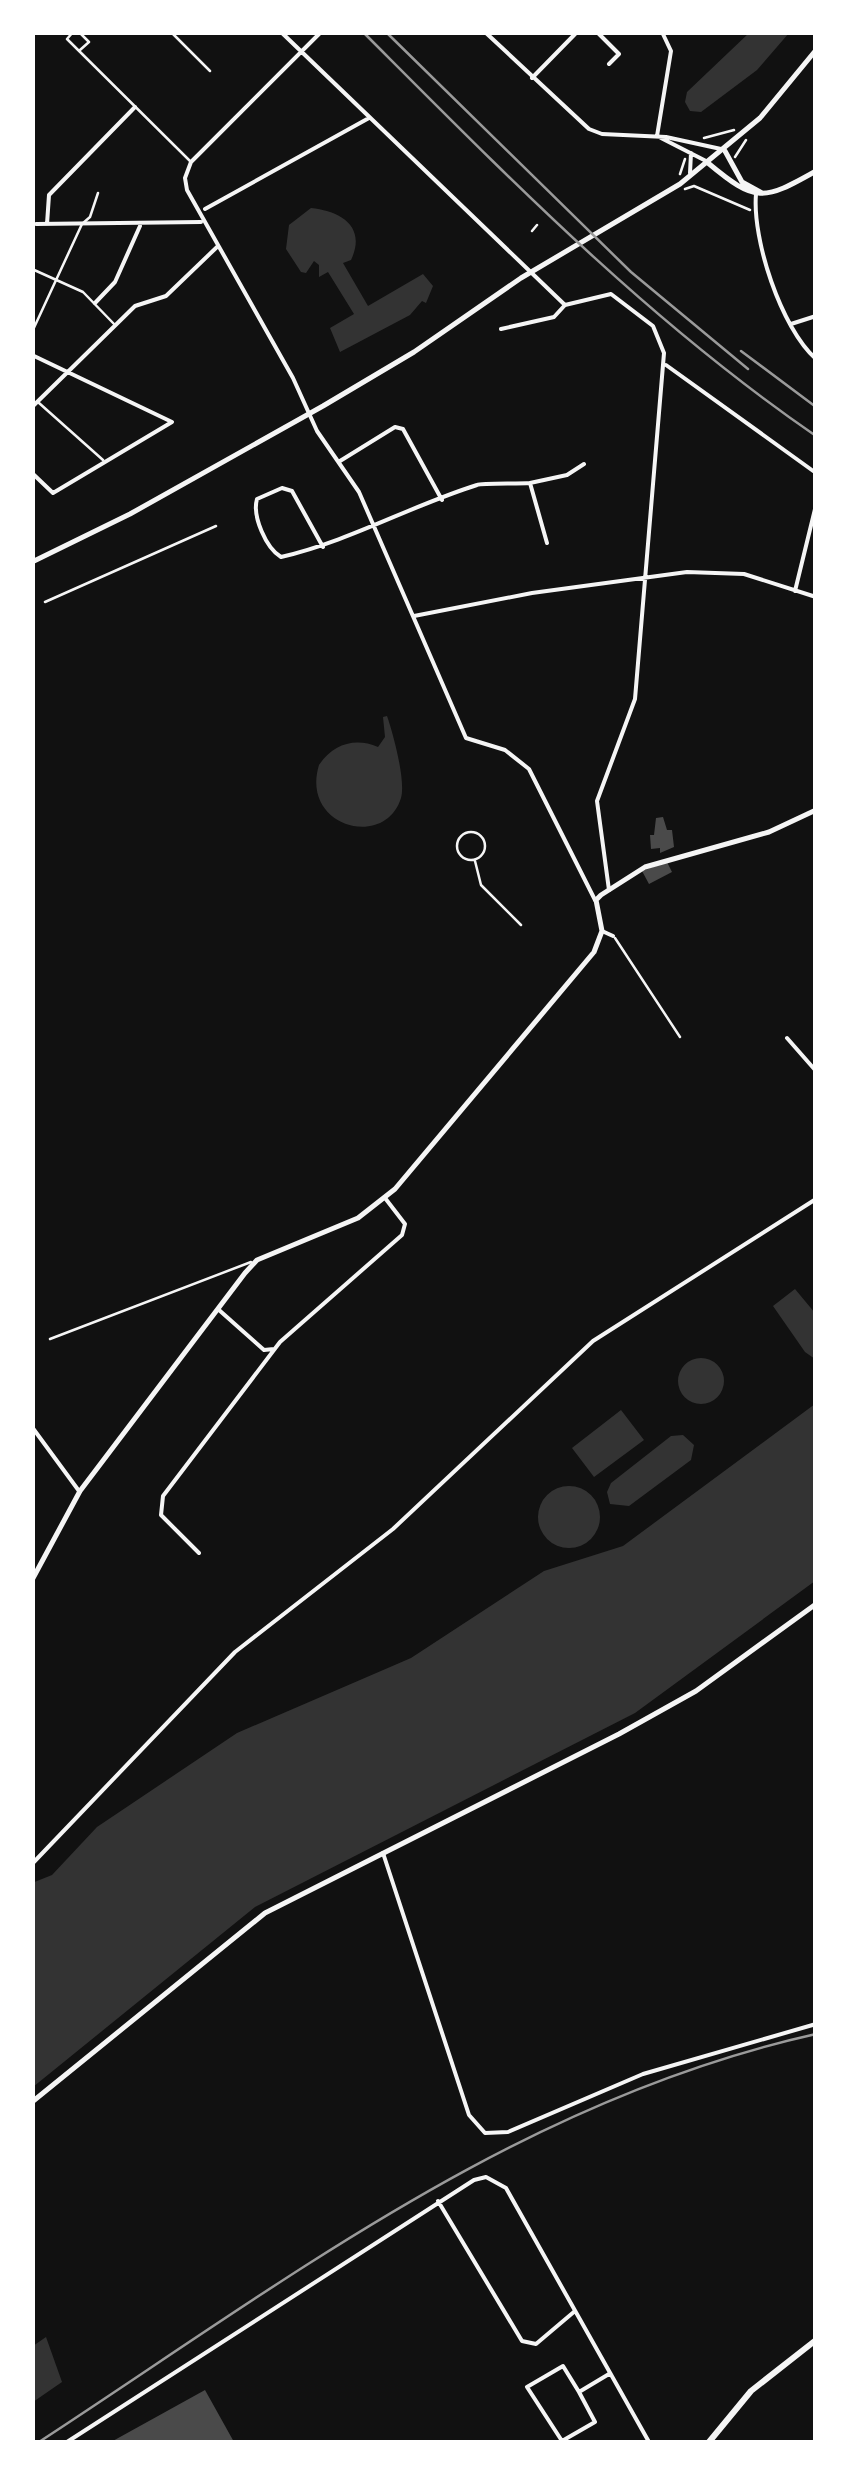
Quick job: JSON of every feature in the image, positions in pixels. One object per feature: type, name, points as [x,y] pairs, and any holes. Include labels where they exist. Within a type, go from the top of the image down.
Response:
[{"type":"main road","points":[[709,2442],[751,2391],[816,2340]]},
{"type":"street","points":[[79,52],[89,42],[76,32],[67,39],[79,52],[191,162]]},
{"type":"street","points":[[281,32],[566,305]]},
{"type":"street","points":[[50,1339],[358,1218],[385,1198],[571,982],[594,952],[602,932],[596,900],[529,769],[505,750],[470,743],[466,738],[374,528],[340,461],[308,414],[293,378],[186,190],[185,178],[191,162],[321,32]]},
{"type":"street","points":[[485,32],[589,129],[615,136],[700,142],[724,151],[742,182],[756,193]]},
{"type":"street","points":[[532,78],[577,32]]},
{"type":"street","points":[[597,32],[619,54],[609,64]]},
{"type":"street","points":[[657,136],[671,52],[662,32]]},
{"type":"street","points":[[32,562],[130,514],[308,414],[414,352],[530,272],[687,179],[716,158],[774,103],[816,50]]},
{"type":"street","points":[[47,224],[49,195],[136,107]]},
{"type":"street","points":[[205,209],[369,118]]},
{"type":"street","points":[[657,136],[756,193],[770,194],[816,170]]},
{"type":"street","points":[[687,179],[691,153]]},
{"type":"street","points":[[32,332],[82,224],[90,217],[98,192]]},
{"type":"street","points":[[756,193],[754,211],[763,254],[791,324],[816,359]]},
{"type":"street","points":[[36,224],[203,221]]},
{"type":"street","points":[[95,303],[114,282],[141,224]]},
{"type":"street","points":[[32,407],[135,306],[166,296],[217,247]]},
{"type":"street","points":[[32,268],[95,303],[116,326]]},
{"type":"street","points":[[501,328],[554,317],[566,305],[602,293],[618,298],[653,326],[662,345],[664,365],[635,699],[597,801],[610,890]]},
{"type":"street","points":[[791,324],[816,316]]},
{"type":"street","points":[[32,355],[172,422],[53,493],[32,473]]},
{"type":"street","points":[[664,365],[692,380],[816,473]]},
{"type":"street","points":[[38,402],[105,462]]},
{"type":"street","points":[[340,461],[395,426],[402,429],[442,500]]},
{"type":"street","points":[[323,547],[292,491],[282,488],[257,499],[254,507],[271,551],[281,557],[323,547],[479,484],[498,487],[567,475],[584,464]]},
{"type":"street","points":[[530,482],[547,544]]},
{"type":"street","points":[[795,590],[816,505]]},
{"type":"street","points":[[45,602],[216,526]]},
{"type":"street","points":[[414,616],[645,577],[727,572],[816,596]]},
{"type":"street","points":[[596,900],[659,861],[769,832],[816,810]]},
{"type":"street","points":[[466,832],[478,834],[485,844],[474,860],[462,858],[456,848],[466,832]]},
{"type":"street","points":[[474,860],[481,884],[520,925]]},
{"type":"street","points":[[602,932],[613,936],[680,1037]]},
{"type":"street","points":[[787,1038],[816,1071]]},
{"type":"street","points":[[199,1553],[161,1516],[159,1507],[178,1473],[221,1424],[274,1349],[402,1235],[404,1224],[385,1198]]},
{"type":"street","points":[[32,1864],[235,1652],[393,1529],[593,1340],[816,1198]]},
{"type":"street","points":[[32,1580],[80,1491],[257,1260]]},
{"type":"street","points":[[218,1310],[264,1350],[274,1349]]},
{"type":"street","points":[[32,1426],[80,1491]]},
{"type":"street","points":[[32,2102],[264,1913],[502,1796],[696,1691],[816,1604]]},
{"type":"street","points":[[383,1853],[470,2115],[485,2133],[508,2132],[593,2093],[694,2057],[816,2024]]},
{"type":"street","points":[[67,2442],[438,2201],[474,2180],[492,2178],[506,2188],[649,2442]]},
{"type":"street","points":[[438,2201],[522,2341],[536,2344],[575,2311]]},
{"type":"street","points":[[563,2366],[579,2392],[595,2422],[562,2441],[527,2387],[563,2366]]},
{"type":"street","points":[[579,2392],[608,2374]]},
{"type":"path","points":[[171,32],[210,72]]},
{"type":"path","points":[[705,137],[736,128]]},
{"type":"path","points":[[736,157],[743,150],[745,138]]},
{"type":"path","points":[[677,179],[682,163]]},
{"type":"path","points":[[683,189],[694,186],[754,211]]},
{"type":"path","points":[[532,231],[536,224]]},
{"type":"shaded area","points":[[749,33],[789,33],[757,70],[701,112],[690,111],[685,102],[687,92]]},
{"type":"shaded area","points":[[311,208],[341,217],[353,229],[355,248],[351,260],[343,263],[368,306],[423,274],[433,286],[426,303],[422,301],[410,315],[340,352],[330,328],[354,314],[328,272],[319,277],[319,265],[314,261],[306,273],[301,272],[286,249],[289,225]]},
{"type":"shaded area","points":[[387,716],[400,769],[401,798],[392,814],[379,824],[347,824],[332,816],[322,804],[316,786],[319,765],[345,744],[378,747],[385,737],[383,717]]},
{"type":"shaded area","points":[[795,1289],[815,1313],[815,1359],[805,1352],[773,1306]]},
{"type":"shaded area","points":[[701,1358],[718,1364],[724,1381],[718,1398],[701,1404],[684,1398],[678,1381],[684,1364]]},
{"type":"shaded area","points":[[815,1404],[815,1581],[635,1713],[255,1907],[33,2087],[32,1883],[52,1875],[97,1827],[237,1733],[411,1658],[544,1571],[623,1546]]},
{"type":"shaded area","points":[[621,1410],[644,1440],[594,1477],[572,1448]]},
{"type":"shaded area","points":[[683,1435],[694,1445],[691,1460],[629,1506],[610,1504],[607,1492],[611,1483],[671,1436]]},
{"type":"shaded area","points":[[569,1486],[591,1495],[600,1517],[591,1539],[569,1548],[547,1539],[538,1517],[547,1495]]},
{"type":"shaded area","points":[[46,2337],[62,2382],[33,2402],[33,2346]]},
{"type":"building","points":[[663,817],[667,830],[672,830],[674,847],[660,853],[660,848],[651,849],[650,835],[654,835],[656,818]]},
{"type":"building","points":[[667,862],[672,872],[649,884],[642,871]]},
{"type":"building","points":[[205,2390],[234,2442],[111,2442]]},
{"type":"railway","points":[[363,32],[525,193],[636,295],[816,436]]},
{"type":"railway","points":[[386,32],[631,272],[748,369]]},
{"type":"railway","points":[[741,351],[816,407]]},
{"type":"railway","points":[[39,2442],[316,2259],[505,2149],[605,2103],[708,2064],[816,2034]]}]
